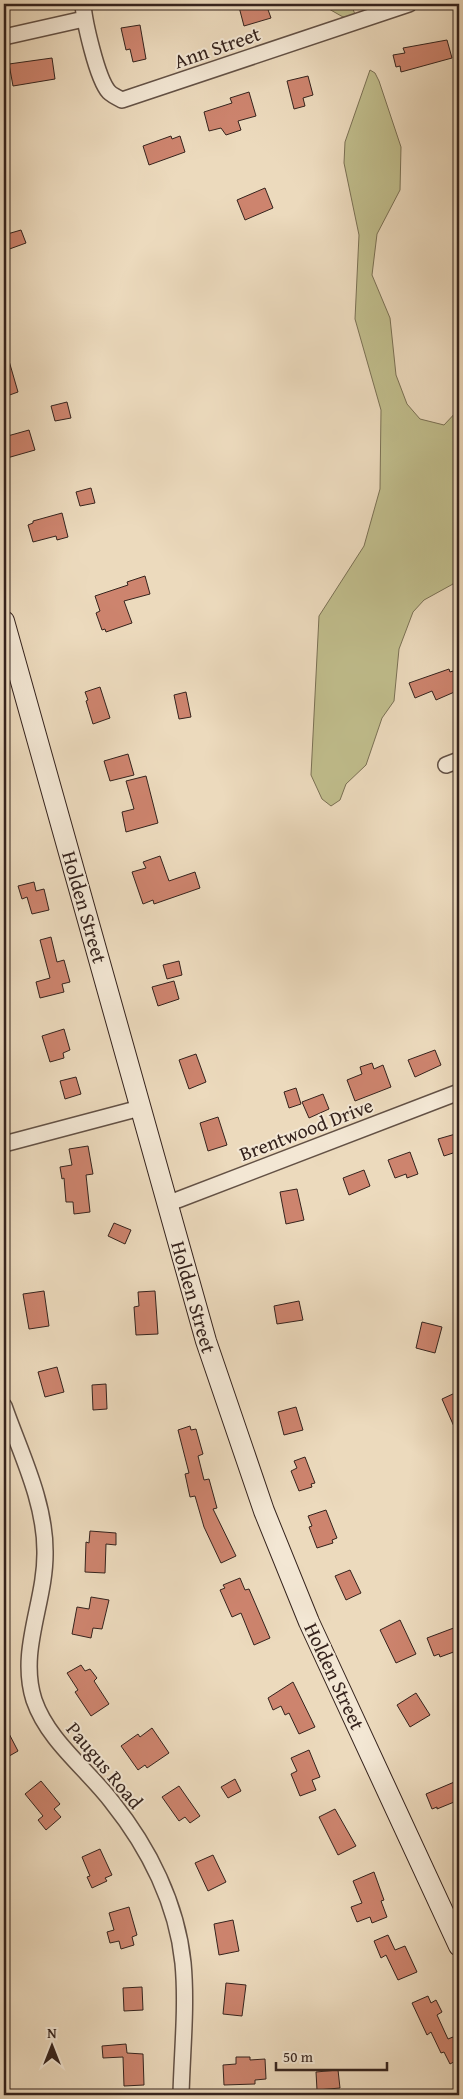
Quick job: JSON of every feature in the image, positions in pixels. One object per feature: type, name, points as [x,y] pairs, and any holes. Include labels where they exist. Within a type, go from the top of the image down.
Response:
[{"type":"main road","name":"Holden Street","points":[[4,621],[206,1341],[268,1520],[309,1622],[459,1946]]},
{"type":"street","points":[[4,37],[84,19],[83,4]]},
{"type":"street","name":"Ann Street","points":[[84,19],[98,69],[109,92],[122,100],[409,4]]},
{"type":"street","name":"Brentwood Drive","points":[[167,1204],[459,1092]]},
{"type":"street","points":[[4,1144],[140,1108]]},
{"type":"street","name":"Paugus Road","points":[[4,1406],[39,1506],[45,1551],[43,1578],[29,1655],[31,1689],[39,1712],[52,1734],[125,1818],[155,1867],[166,1893],[175,1922],[183,1965],[181,2095]]},
{"type":"shaded area","points":[[328,4],[351,4],[356,17],[343,17],[329,9]]},
{"type":"shaded area","points":[[370,70],[375,73],[379,81],[401,147],[400,190],[377,234],[372,275],[390,318],[396,375],[407,404],[420,419],[444,425],[459,409],[459,575],[453,584],[424,600],[413,612],[399,649],[394,701],[382,718],[366,765],[346,784],[340,800],[331,806],[322,799],[311,775],[319,616],[364,546],[380,489],[381,410],[355,319],[359,235],[344,163],[345,142]]},
{"type":"building","points":[[249,4],[266,4],[271,18],[244,26],[239,7]]},
{"type":"building","points":[[140,25],[146,59],[133,62],[130,49],[126,50],[121,28]]},
{"type":"building","points":[[447,40],[452,58],[401,72],[400,66],[396,67],[393,55],[405,53],[403,48]]},
{"type":"building","points":[[52,58],[55,79],[13,86],[9,64]]},
{"type":"building","points":[[308,76],[313,95],[303,98],[305,106],[294,109],[287,81]]},
{"type":"building","points":[[249,92],[256,116],[238,121],[241,130],[226,135],[221,128],[209,131],[204,112],[232,103],[230,98]]},
{"type":"building","points":[[171,136],[172,139],[180,136],[185,152],[149,165],[143,146]]},
{"type":"building","points":[[265,188],[273,208],[245,220],[237,200]]},
{"type":"building","points":[[21,230],[26,243],[4,251],[4,235]]},
{"type":"building","points":[[7,354],[18,392],[4,397],[4,355]]},
{"type":"building","points":[[67,402],[71,418],[55,421],[51,406]]},
{"type":"building","points":[[29,430],[35,450],[7,458],[4,437]]},
{"type":"building","points":[[91,488],[95,503],[80,506],[76,492]]},
{"type":"building","points":[[62,513],[68,537],[57,540],[56,536],[33,542],[28,525],[33,523],[33,521]]},
{"type":"building","points":[[145,576],[150,594],[124,601],[132,623],[106,632],[105,629],[102,630],[96,613],[100,611],[95,596],[128,585],[127,582]]},
{"type":"building","points":[[449,669],[450,672],[453,671],[459,690],[436,700],[432,691],[415,698],[409,683]]},
{"type":"building","points":[[100,687],[110,718],[93,724],[85,692]]},
{"type":"building","points":[[186,692],[191,717],[179,719],[174,695]]},
{"type":"building","points":[[128,754],[134,775],[110,781],[104,761]]},
{"type":"building","points":[[146,776],[158,823],[126,832],[122,812],[134,809],[126,781]]},
{"type":"building","points":[[160,856],[169,881],[195,872],[200,888],[154,904],[153,900],[143,904],[132,872],[146,868],[143,862]]},
{"type":"building","points":[[34,882],[36,891],[44,889],[49,910],[32,914],[27,897],[22,899],[18,886]]},
{"type":"building","points":[[51,937],[57,962],[64,960],[70,982],[62,984],[64,992],[40,998],[36,982],[50,978],[40,940]]},
{"type":"building","points":[[179,961],[182,975],[167,979],[163,965]]},
{"type":"building","points":[[174,981],[179,999],[158,1006],[152,987]]},
{"type":"building","points":[[64,1029],[70,1050],[63,1053],[64,1058],[50,1062],[42,1036]]},
{"type":"building","points":[[435,1050],[441,1065],[415,1077],[408,1060]]},
{"type":"building","points":[[196,1054],[206,1082],[189,1089],[179,1060]]},
{"type":"building","points":[[372,1063],[374,1069],[383,1065],[391,1087],[355,1101],[347,1080],[362,1074],[360,1067]]},
{"type":"building","points":[[76,1077],[81,1094],[65,1099],[60,1081]]},
{"type":"building","points":[[296,1088],[301,1104],[289,1108],[284,1092]]},
{"type":"building","points":[[323,1094],[329,1109],[309,1118],[302,1102]]},
{"type":"building","points":[[218,1117],[227,1145],[208,1151],[200,1123]]},
{"type":"building","points":[[459,1133],[459,1151],[444,1156],[438,1139]]},
{"type":"building","points":[[88,1146],[93,1174],[86,1175],[90,1212],[74,1214],[73,1202],[66,1202],[64,1178],[62,1179],[60,1167],[72,1165],[69,1149]]},
{"type":"building","points":[[410,1152],[418,1174],[407,1178],[406,1174],[395,1178],[388,1160]]},
{"type":"building","points":[[364,1170],[370,1186],[349,1195],[343,1178]]},
{"type":"building","points":[[297,1189],[304,1220],[286,1224],[280,1192]]},
{"type":"building","points":[[114,1223],[131,1230],[125,1244],[108,1236]]},
{"type":"building","points":[[44,1291],[49,1326],[29,1329],[23,1294]]},
{"type":"building","points":[[155,1291],[158,1334],[136,1335],[134,1307],[139,1306],[138,1292]]},
{"type":"building","points":[[299,1301],[303,1320],[277,1324],[274,1306]]},
{"type":"building","points":[[422,1322],[442,1327],[435,1353],[416,1348]]},
{"type":"building","points":[[57,1367],[64,1392],[45,1397],[38,1372]]},
{"type":"building","points":[[106,1384],[107,1409],[93,1410],[92,1385]]},
{"type":"building","points":[[455,1393],[459,1402],[459,1438],[442,1399]]},
{"type":"building","points":[[296,1407],[303,1430],[284,1435],[278,1412]]},
{"type":"building","points":[[190,1426],[191,1430],[196,1429],[203,1454],[198,1456],[204,1480],[209,1479],[217,1508],[213,1509],[236,1556],[221,1563],[204,1527],[195,1496],[190,1497],[185,1474],[189,1473],[178,1430]]},
{"type":"building","points":[[305,1457],[315,1483],[311,1484],[312,1487],[299,1491],[291,1471],[297,1468],[294,1461]]},
{"type":"building","points":[[326,1510],[337,1538],[332,1540],[333,1543],[317,1548],[309,1527],[312,1526],[308,1516]]},
{"type":"building","points":[[90,1531],[116,1533],[116,1545],[106,1544],[105,1573],[85,1572],[86,1542],[89,1543]]},
{"type":"building","points":[[350,1570],[361,1593],[346,1600],[335,1576]]},
{"type":"building","points":[[240,1578],[245,1590],[249,1589],[270,1638],[254,1645],[241,1613],[232,1617],[220,1590],[225,1588],[223,1585]]},
{"type":"building","points":[[91,1597],[109,1600],[102,1629],[93,1628],[91,1638],[72,1634],[77,1607],[89,1609]]},
{"type":"building","points":[[400,1620],[416,1654],[396,1663],[380,1630]]},
{"type":"building","points":[[459,1626],[459,1650],[440,1657],[439,1654],[434,1656],[427,1638]]},
{"type":"building","points":[[81,1665],[85,1671],[90,1669],[97,1678],[94,1681],[109,1704],[91,1716],[75,1692],[78,1690],[67,1673]]},
{"type":"building","points":[[293,1682],[315,1727],[299,1734],[289,1713],[285,1715],[281,1706],[273,1710],[268,1698]]},
{"type":"building","points":[[416,1693],[430,1715],[410,1727],[397,1705]]},
{"type":"building","points":[[4,1724],[18,1751],[4,1759]]},
{"type":"building","points":[[152,1728],[169,1753],[147,1768],[145,1765],[138,1770],[121,1746],[138,1734],[140,1737]]},
{"type":"building","points":[[309,1750],[320,1777],[312,1780],[316,1790],[300,1796],[291,1774],[297,1771],[291,1758]]},
{"type":"building","points":[[235,1779],[241,1791],[228,1798],[221,1787]]},
{"type":"building","points":[[459,1780],[459,1800],[437,1809],[437,1807],[432,1809],[426,1794]]},
{"type":"building","points":[[41,1781],[60,1804],[54,1809],[61,1817],[46,1830],[38,1820],[43,1816],[25,1794]]},
{"type":"building","points":[[179,1786],[200,1816],[190,1823],[185,1817],[179,1821],[162,1797]]},
{"type":"building","points":[[335,1809],[356,1846],[338,1855],[319,1817]]},
{"type":"building","points":[[100,1849],[112,1875],[105,1878],[107,1881],[92,1888],[87,1877],[90,1876],[82,1857]]},
{"type":"building","points":[[213,1855],[226,1882],[208,1891],[195,1863]]},
{"type":"building","points":[[374,1872],[384,1900],[381,1901],[387,1917],[372,1923],[370,1917],[357,1922],[351,1907],[362,1903],[353,1881]]},
{"type":"building","points":[[129,1907],[137,1935],[132,1937],[134,1945],[121,1949],[119,1941],[110,1943],[107,1932],[114,1930],[109,1913]]},
{"type":"building","points":[[233,1920],[239,1951],[219,1955],[214,1924]]},
{"type":"building","points":[[388,1935],[395,1950],[405,1946],[417,1972],[398,1980],[386,1955],[381,1958],[374,1941]]},
{"type":"building","points":[[226,1983],[246,1985],[242,2016],[223,2014]]},
{"type":"building","points":[[142,1987],[143,2010],[124,2011],[123,1988]]},
{"type":"building","points":[[428,1996],[431,2003],[436,2000],[442,2012],[437,2015],[448,2039],[453,2037],[459,2051],[459,2059],[450,2064],[444,2052],[441,2053],[431,2032],[427,2035],[412,2003]]},
{"type":"building","points":[[126,2044],[127,2053],[143,2054],[144,2085],[124,2086],[123,2057],[103,2058],[102,2046]]},
{"type":"building","points":[[236,2057],[250,2057],[250,2060],[265,2059],[266,2079],[255,2080],[255,2084],[224,2085],[223,2065],[236,2064]]},
{"type":"building","points":[[338,2070],[340,2088],[317,2090],[316,2072]]}]
